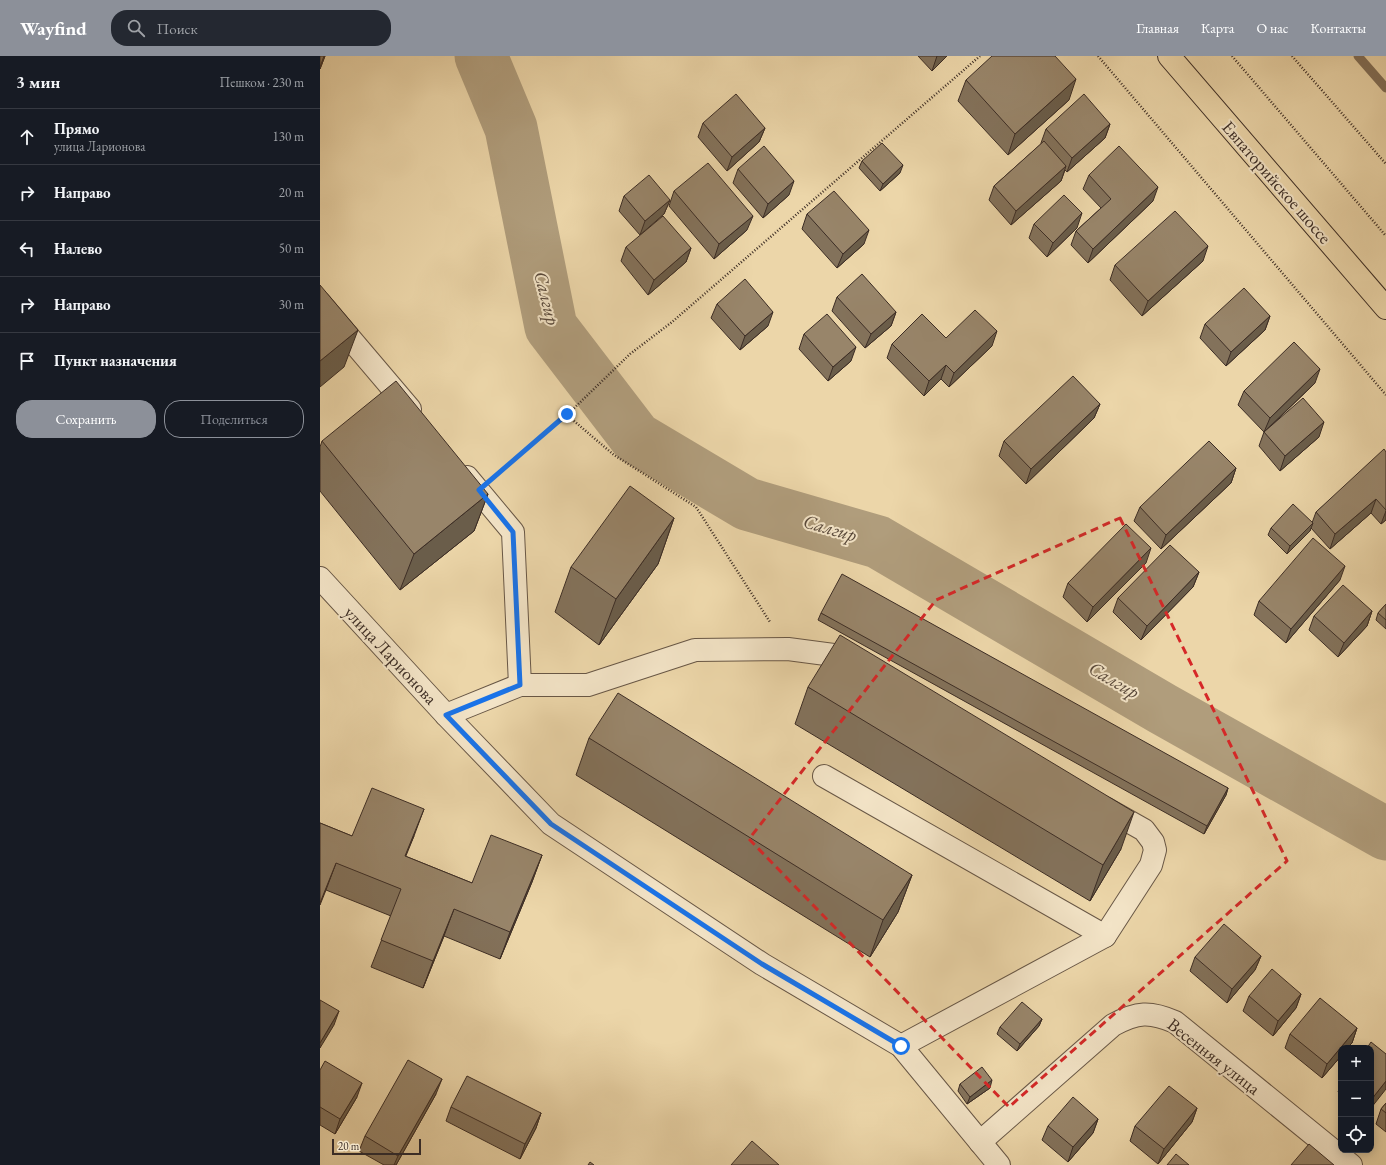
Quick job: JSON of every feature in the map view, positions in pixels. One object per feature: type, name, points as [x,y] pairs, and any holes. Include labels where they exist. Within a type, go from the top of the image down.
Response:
[{"type":"main road","name":"Евпаторийское шоссе","points":[[1169,56],[1386,308]]},
{"type":"street","points":[[320,302],[424,426]]},
{"type":"street","points":[[378,406],[395,391]]},
{"type":"street","points":[[454,461],[513,532],[520,685]]},
{"type":"street","name":"улица Ларионова","points":[[320,578],[446,715],[551,824],[762,964],[901,1046],[999,1165]]},
{"type":"street","points":[[446,715],[520,685],[588,685],[696,650],[788,649],[841,656],[876,676]]},
{"type":"street","points":[[824,776],[1106,936]]},
{"type":"street","points":[[901,1046],[1106,936],[1151,865],[1155,850],[1153,842],[1144,830],[1089,799]]},
{"type":"street","name":"Весенняя улица","points":[[980,1142],[1113,1025],[1128,1017],[1144,1014],[1160,1015],[1175,1022],[1351,1165]]},
{"type":"path","points":[[479,490],[567,414],[630,354],[672,322],[980,56]]},
{"type":"path","points":[[1098,56],[1386,395]]},
{"type":"path","points":[[1232,56],[1386,236]]},
{"type":"path","points":[[1292,56],[1386,164]]},
{"type":"path","points":[[567,414],[614,455],[696,507],[788,649]]},
{"type":"highlighted area","points":[[1120,518],[1287,861],[1009,1107],[749,839],[936,600]]},
{"type":"building","points":[[992,56],[1055,56],[1076,79],[1015,134],[966,80]]},
{"type":"building","points":[[736,94],[765,128],[732,157],[703,123]]},
{"type":"building","points":[[1084,94],[1110,124],[1072,158],[1046,129]]},
{"type":"building","points":[[1044,141],[1066,166],[1016,211],[994,186]]},
{"type":"building","points":[[882,143],[903,165],[883,184],[862,161]]},
{"type":"building","points":[[764,146],[794,181],[768,204],[738,169]]},
{"type":"building","points":[[1119,146],[1158,187],[1093,249],[1076,231],[1111,199],[1089,175]]},
{"type":"building","points":[[708,163],[753,216],[719,244],[674,191]]},
{"type":"building","points":[[649,175],[670,200],[645,221],[624,196]]},
{"type":"building","points":[[834,191],[869,230],[843,254],[807,214]]},
{"type":"building","points":[[1064,195],[1082,213],[1053,243],[1034,224]]},
{"type":"building","points":[[1175,211],[1208,246],[1148,301],[1115,265]]},
{"type":"building","points":[[663,216],[691,248],[654,280],[626,247]]},
{"type":"building","points":[[862,274],[896,312],[871,334],[837,297]]},
{"type":"building","points":[[745,279],[773,312],[745,336],[717,304]]},
{"type":"building","points":[[320,285],[358,330],[320,361]]},
{"type":"building","points":[[1244,288],[1270,316],[1231,352],[1205,324]]},
{"type":"building","points":[[975,310],[997,331],[954,373],[946,365],[929,381],[892,344],[922,314],[946,338]]},
{"type":"building","points":[[827,314],[856,347],[833,367],[804,334]]},
{"type":"building","points":[[1294,342],[1320,369],[1270,418],[1244,391]]},
{"type":"building","points":[[1073,376],[1100,404],[1031,469],[1004,441]]},
{"type":"building","points":[[396,381],[488,494],[414,554],[322,441]]},
{"type":"building","points":[[1303,398],[1324,422],[1285,456],[1264,432]]},
{"type":"building","points":[[1209,441],[1236,468],[1166,535],[1140,507]]},
{"type":"building","points":[[1384,449],[1386,452],[1386,510],[1376,499],[1335,534],[1316,512]]},
{"type":"building","points":[[630,486],[674,518],[616,599],[571,567]]},
{"type":"building","points":[[1293,504],[1313,523],[1290,546],[1271,528]]},
{"type":"building","points":[[1126,524],[1151,548],[1093,607],[1068,583]]},
{"type":"building","points":[[1313,538],[1345,566],[1291,629],[1259,601]]},
{"type":"building","points":[[1170,545],[1199,572],[1147,626],[1118,598]]},
{"type":"building","points":[[842,574],[1228,788],[1207,826],[821,613]]},
{"type":"building","points":[[1343,585],[1372,611],[1344,643],[1314,616]]},
{"type":"building","points":[[1386,604],[1386,620],[1378,613]]},
{"type":"building","points":[[840,635],[1134,812],[1103,865],[808,687]]},
{"type":"building","points":[[618,693],[912,875],[883,920],[589,738]]},
{"type":"building","points":[[372,788],[424,809],[405,856],[472,883],[491,835],[542,855],[510,932],[454,909],[433,961],[381,940],[401,889],[336,863],[320,903],[320,823],[352,836]]},
{"type":"building","points":[[1224,924],[1261,956],[1232,989],[1195,957]]},
{"type":"building","points":[[1272,969],[1301,994],[1278,1021],[1249,996]]},
{"type":"building","points":[[1320,998],[1357,1028],[1343,1045],[1338,1045],[1338,1051],[1327,1064],[1290,1034]]},
{"type":"building","points":[[320,1000],[339,1011],[320,1043]]},
{"type":"building","points":[[1022,1002],[1042,1019],[1020,1044],[1000,1027]]},
{"type":"building","points":[[1371,1042],[1386,1054],[1386,1081],[1374,1096],[1374,1045],[1369,1045]]},
{"type":"building","points":[[408,1060],[442,1079],[398,1156],[365,1136]]},
{"type":"building","points":[[325,1061],[362,1083],[340,1119],[320,1107],[320,1070]]},
{"type":"building","points":[[982,1067],[992,1080],[970,1097],[960,1084]]},
{"type":"building","points":[[467,1076],[541,1113],[525,1144],[451,1107]]},
{"type":"building","points":[[1169,1086],[1197,1108],[1164,1149],[1135,1126]]},
{"type":"building","points":[[1073,1097],[1098,1119],[1073,1147],[1048,1126]]},
{"type":"building","points":[[1386,1103],[1386,1113],[1381,1109]]},
{"type":"building","points":[[752,1141],[779,1165],[731,1165]]},
{"type":"building","points":[[1309,1144],[1334,1165],[1291,1165]]},
{"type":"building","points":[[1176,1154],[1189,1165],[1167,1165]]},
{"type":"waterway","name":"Салгир","points":[[481,56],[511,128],[551,327],[636,438],[747,504],[878,542],[1163,709],[1386,834]]},
{"type":"waterway","points":[[1358,56],[1386,88]]},
{"type":"route","points":[[567,414],[479,490],[513,532],[520,685],[446,715],[551,824],[762,964],[901,1046]]}]
